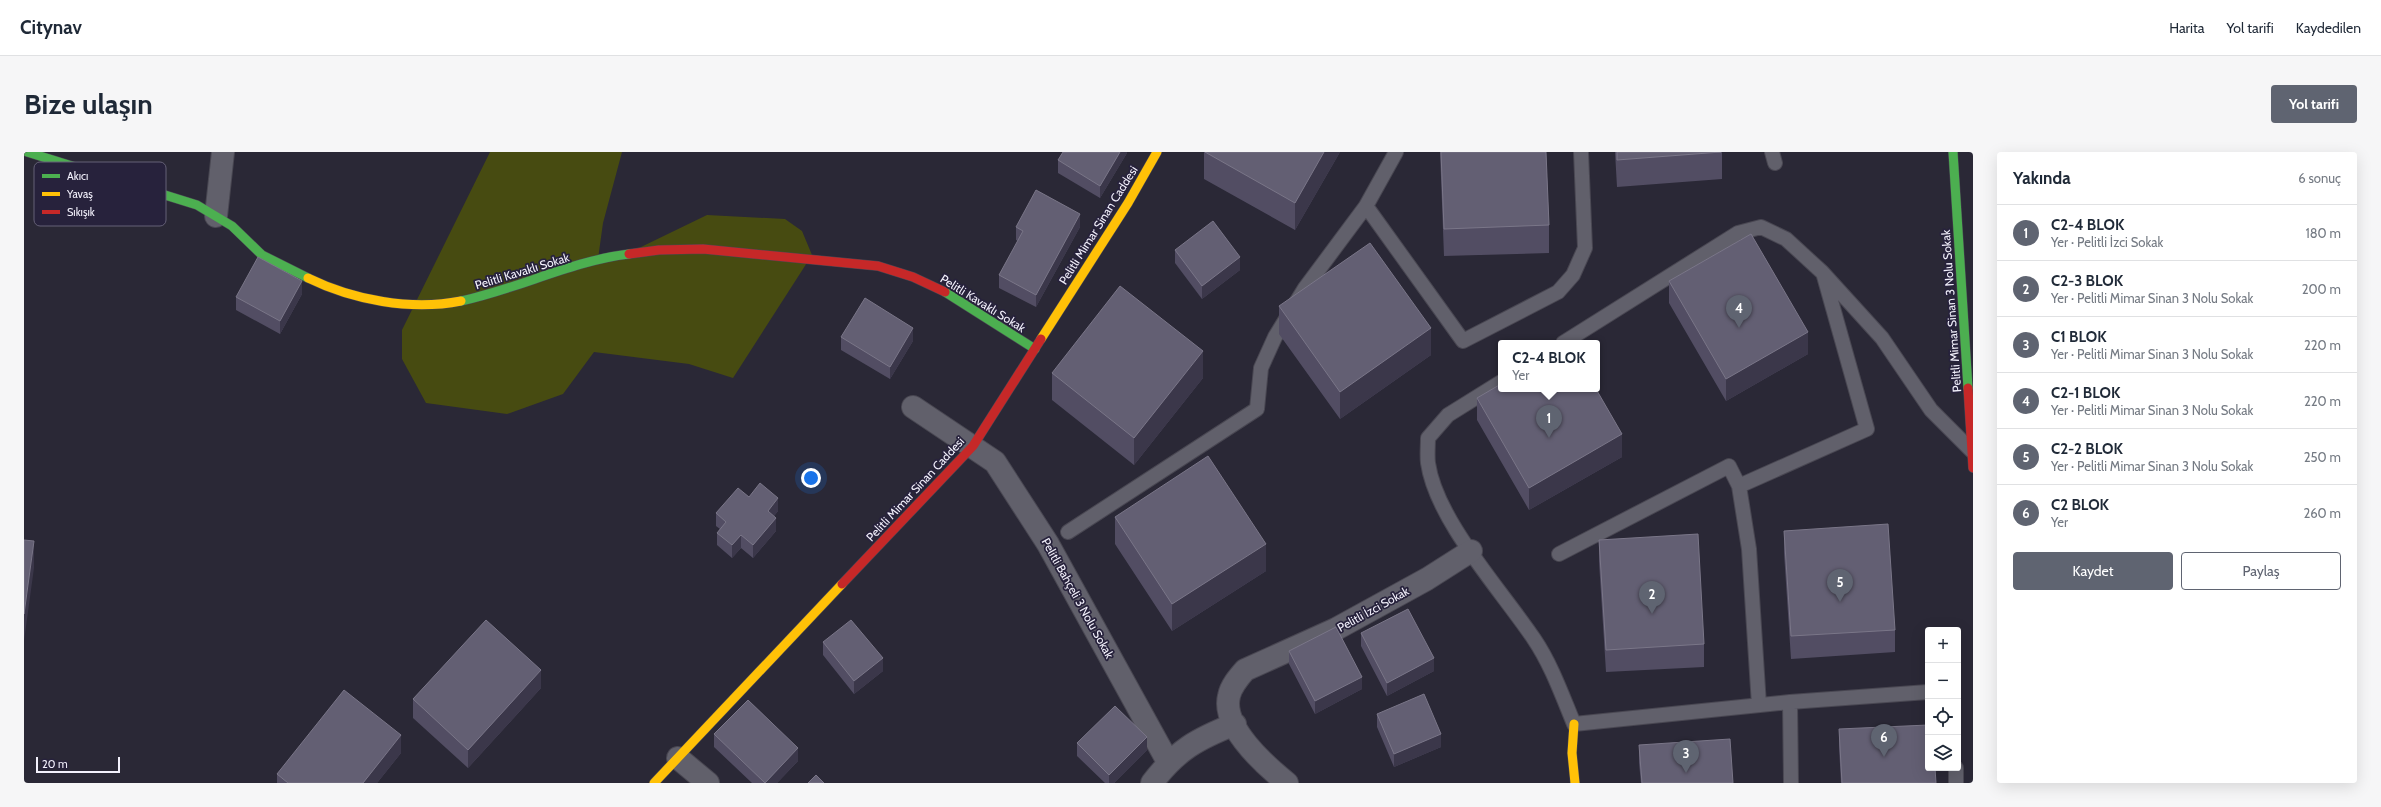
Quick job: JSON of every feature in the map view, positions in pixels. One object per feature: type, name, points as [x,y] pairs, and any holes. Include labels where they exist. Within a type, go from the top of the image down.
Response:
[{"type":"street","name":"Pelitli Kavaklı Sokak","points":[[27,152],[60,162]]},
{"type":"street","points":[[216,216],[223,152]]},
{"type":"street","name":"Pelitli Mimar Sinan Caddesi","points":[[654,783],[973,446],[1128,203],[1157,152]]},
{"type":"street","name":"Pelitli Mimar Sinan 3 Nolu Sokak","points":[[1953,152],[1973,468]]},
{"type":"street","name":"Pelitli Kavaklı Sokak","points":[[166,195],[197,204],[232,226],[262,255],[331,289],[364,298],[414,304],[455,302],[485,296],[556,272],[619,255],[659,250],[702,249],[878,266],[913,276],[951,295],[1035,350]]},
{"type":"street","name":"Pelitli Bahçeli 3 Nolu Sokak","points":[[913,407],[995,462],[1048,544],[1168,762]]},
{"type":"street","name":"Pelitli İzci Sokak","points":[[1287,783],[1266,767],[1244,740],[1229,713],[1229,697],[1236,681],[1245,670],[1336,629],[1427,579],[1471,551]]},
{"type":"street","points":[[1152,783],[1168,762],[1207,735],[1235,724]]},
{"type":"street","points":[[1574,724],[1572,753],[1575,783]]},
{"type":"street","points":[[678,758],[708,783]]},
{"type":"lane","points":[[1068,532],[1258,409],[1261,368],[1275,337],[1305,288],[1366,206],[1396,152]]},
{"type":"lane","points":[[1366,206],[1463,341],[1558,292],[1573,275],[1585,248],[1581,152]]},
{"type":"lane","points":[[1568,340],[1738,233],[1761,227],[1786,239],[1822,272],[1882,338],[1932,410],[1972,451]]},
{"type":"lane","points":[[1739,486],[1867,428],[1822,272]]},
{"type":"lane","points":[[1498,384],[1448,415],[1428,438],[1428,463],[1442,504],[1490,580],[1534,639],[1556,681],[1574,724],[1790,702],[1925,692]]},
{"type":"lane","points":[[1559,554],[1730,466],[1739,486],[1749,549],[1759,705]]},
{"type":"lane","points":[[1790,702],[1791,783]]},
{"type":"lane","points":[[1956,771],[1956,783]]},
{"type":"green space","points":[[490,152],[622,152],[603,223],[598,259],[641,247],[707,215],[785,219],[802,231],[812,255],[733,378],[689,364],[594,352],[563,394],[507,414],[426,403],[402,359],[402,330]]},
{"type":"building","points":[[1063,152],[1120,152],[1100,186],[1058,160]]},
{"type":"building","points":[[1205,152],[1324,152],[1295,203]]},
{"type":"building","points":[[1441,152],[1546,152],[1549,225],[1444,229]]},
{"type":"building","points":[[1617,152],[1721,152],[1617,160]]},
{"type":"building","points":[[1036,190],[1080,214],[1036,295],[999,275],[1023,231],[1016,227]]},
{"type":"building","points":[[1213,221],[1240,257],[1202,286],[1175,250]]},
{"type":"building","points":[[1751,234],[1808,332],[1726,379],[1669,281]]},
{"type":"building","points":[[1370,243],[1431,328],[1340,392],[1279,306]]},
{"type":"building","points":[[258,257],[302,281],[280,321],[236,297]]},
{"type":"building","points":[[1120,286],[1203,351],[1134,438],[1052,373]]},
{"type":"building","points":[[865,298],[913,328],[890,367],[841,337]]},
{"type":"building","points":[[1498,386],[1498,392],[1598,392],[1622,434],[1529,488],[1477,398]]},
{"type":"building","points":[[1208,456],[1266,544],[1172,604],[1115,517]]},
{"type":"building","points":[[760,483],[778,498],[768,511],[776,518],[753,545],[741,535],[732,545],[717,533],[726,522],[716,513],[738,488],[749,497]]},
{"type":"building","points":[[1888,524],[1895,630],[1791,636],[1784,531]]},
{"type":"building","points":[[1698,534],[1704,644],[1606,650],[1599,540]]},
{"type":"building","points":[[24,540],[34,541],[24,614]]},
{"type":"building","points":[[1408,609],[1434,658],[1387,683],[1361,633]]},
{"type":"building","points":[[486,620],[541,670],[468,750],[413,699]]},
{"type":"building","points":[[851,620],[883,658],[854,681],[823,642]]},
{"type":"building","points":[[1336,627],[1362,677],[1315,701],[1289,651]]},
{"type":"building","points":[[344,690],[401,735],[363,783],[288,783],[277,774]]},
{"type":"building","points":[[1424,694],[1441,734],[1394,754],[1377,714]]},
{"type":"building","points":[[748,700],[798,748],[765,783],[714,734]]},
{"type":"building","points":[[1115,706],[1147,737],[1109,775],[1077,743]]},
{"type":"building","points":[[1925,725],[1925,771],[1935,771],[1936,783],[1842,783],[1839,729]]},
{"type":"building","points":[[1730,739],[1733,783],[1642,783],[1639,745]]},
{"type":"building","points":[[816,775],[824,783],[808,783]]},
{"type":"traffic: fast","points":[[27,152],[59,162]]},
{"type":"traffic: fast","points":[[1953,152],[1968,388]]},
{"type":"traffic: fast","points":[[166,195],[197,205],[232,226],[262,255],[308,278]]},
{"type":"traffic: fast","points":[[461,301],[503,290],[586,263],[629,254]]},
{"type":"traffic: fast","points":[[945,292],[1035,349]]},
{"type":"traffic: slow","points":[[1041,339],[1128,203],[1157,152]]},
{"type":"traffic: slow","points":[[308,278],[325,286],[363,298],[383,302],[422,305],[461,301]]},
{"type":"traffic: slow","points":[[654,783],[842,584]]},
{"type":"traffic: slow","points":[[1574,724],[1572,753],[1575,783]]},
{"type":"traffic: jam","points":[[629,254],[659,250],[703,249],[878,266],[913,277],[945,292]]},
{"type":"traffic: jam","points":[[842,584],[973,446],[1041,339]]},
{"type":"traffic: jam","points":[[1968,388],[1973,468]]},
{"type":"place","name":"C2-1 BLOK","points":[[1739,328]]},
{"type":"place","name":"C2-4 BLOK","points":[[1549,438]]},
{"type":"place","name":"C2-2 BLOK","points":[[1840,602]]},
{"type":"place","name":"C2-3 BLOK","points":[[1652,614]]},
{"type":"place","name":"C2 BLOK","points":[[1884,757]]},
{"type":"place","name":"C1 BLOK","points":[[1686,773]]}]
